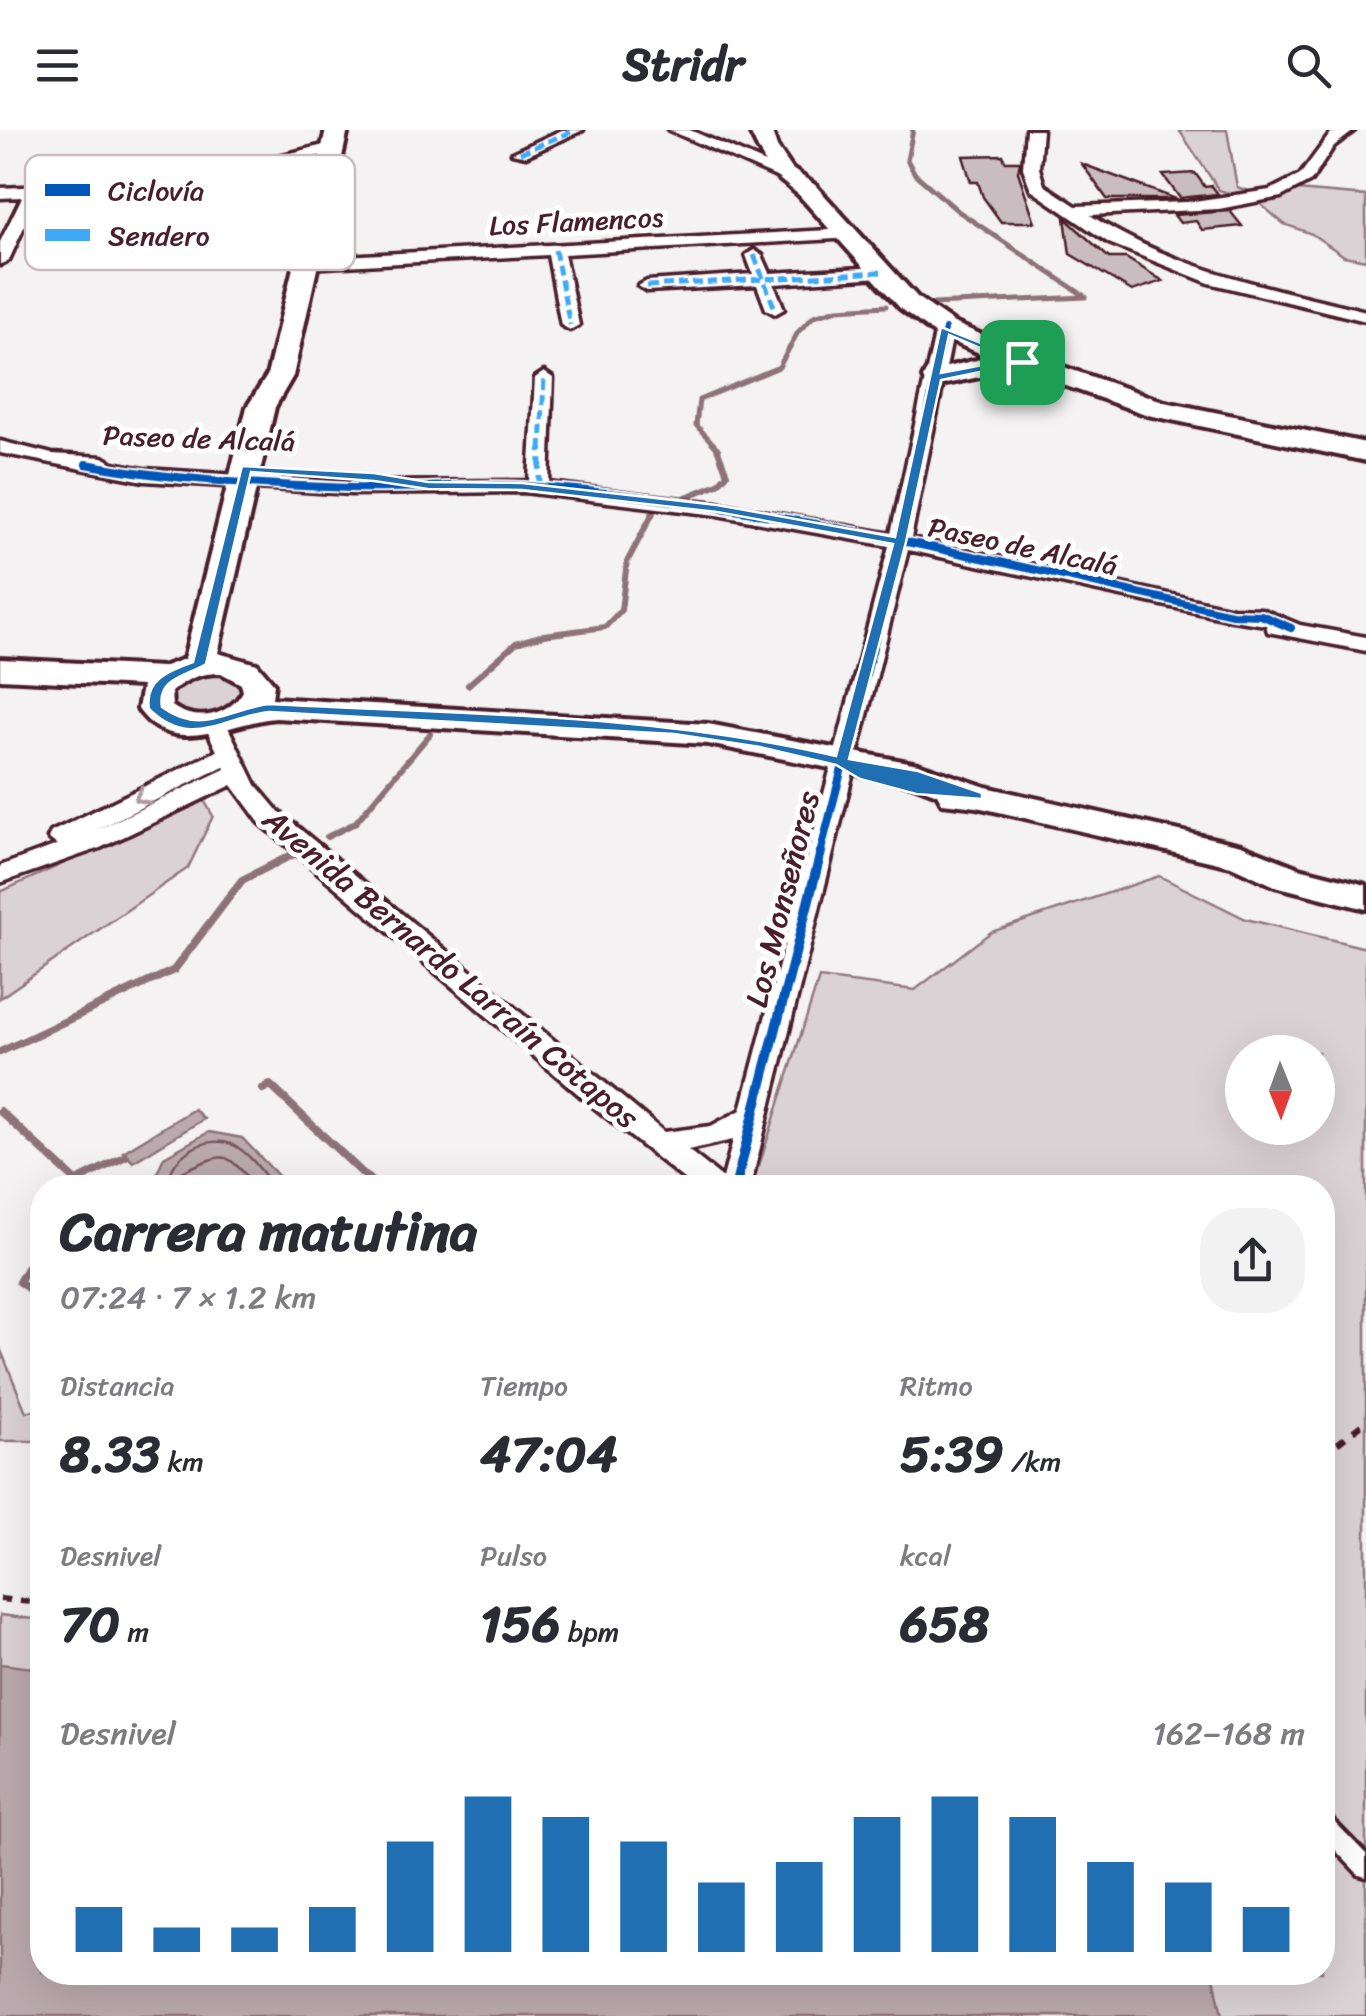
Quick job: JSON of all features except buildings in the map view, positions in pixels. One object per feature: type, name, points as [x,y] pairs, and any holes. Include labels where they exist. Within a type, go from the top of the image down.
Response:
[{"type":"street","points":[[520,152],[575,130]]},
{"type":"street","points":[[677,130],[797,183],[810,184],[776,147],[771,130]]},
{"type":"street","points":[[725,148],[760,130],[765,147],[797,183],[920,314],[945,330],[1022,362],[1158,409],[1366,452]]},
{"type":"street","points":[[1034,130],[1030,168],[1034,182],[1069,211],[1124,244],[1190,270],[1366,316]]},
{"type":"street","points":[[1069,211],[1233,202],[1278,193],[1306,179],[1323,146],[1347,130]]},
{"type":"street","points":[[281,155],[335,139]]},
{"type":"street","points":[[0,194],[25,192]]},
{"type":"street","points":[[0,260],[25,207]]},
{"type":"street","name":"Los Flamencos","points":[[355,260],[848,234]]},
{"type":"street","points":[[554,250],[570,325]]},
{"type":"street","points":[[754,255],[775,309]]},
{"type":"street","points":[[0,688],[160,690],[215,665],[230,651],[238,557],[257,476],[283,407],[280,376],[305,270]]},
{"type":"street","points":[[648,286],[881,272]]},
{"type":"street","name":"Los Monseñores","points":[[739,1175],[900,542],[945,330]]},
{"type":"street","points":[[936,378],[976,367],[1022,362]]},
{"type":"street","points":[[538,488],[544,378]]},
{"type":"street","name":"Paseo de Alcalá","points":[[0,447],[127,473],[257,476],[368,489],[538,488],[717,509],[900,542],[1232,614],[1258,626],[1291,628],[1366,644]]},
{"type":"street","points":[[7,872],[91,842],[227,750],[253,698],[249,672],[215,665]]},
{"type":"street","points":[[0,669],[160,690]]},
{"type":"street","points":[[160,690],[160,714],[227,750]]},
{"type":"street","points":[[253,698],[269,708],[708,734],[841,762],[865,776],[932,793],[977,796],[1241,857],[1294,862],[1366,879]]},
{"type":"street","name":"Avenida Bernardo Larraín Cotapos","points":[[227,750],[259,806],[281,828],[699,1175]]},
{"type":"street","points":[[1241,857],[1288,876],[1366,897]]},
{"type":"street","points":[[660,1144],[716,1136],[755,1114]]},
{"type":"lane","points":[[1335,1836],[1366,1868]]},
{"type":"path","points":[[1335,1446],[1366,1421]]},
{"type":"path","points":[[0,1599],[30,1601]]},
{"type":"shaded area","points":[[1179,130],[1227,130],[1237,187],[1276,201],[1297,190],[1366,196],[1366,260],[1344,256],[1312,234],[1284,224],[1258,202],[1219,190]]},
{"type":"shaded area","points":[[201,672],[225,673],[241,682],[242,695],[226,708],[206,715],[187,714],[178,709],[170,701],[173,687]]},
{"type":"shaded area","points":[[204,800],[213,816],[188,868],[0,998],[0,892]]},
{"type":"shaded area","points":[[1159,876],[1246,919],[1366,948],[1366,2016],[0,2016],[0,1615],[30,1619],[30,1985],[1335,1985],[1335,1175],[744,1175],[759,1166],[819,978],[915,990],[991,932]]},
{"type":"shaded area","points":[[0,1348],[26,1412],[30,1411],[30,1441],[0,1441]]},
{"type":"water","points":[[194,1109],[204,1119],[133,1162],[123,1152]]},
{"type":"water","points":[[209,1132],[242,1138],[277,1175],[158,1175],[164,1157]]},
{"type":"water","points":[[0,1664],[30,1668],[30,1985],[1216,1985],[1222,2016],[0,2016]]},
{"type":"waterway","points":[[913,130],[907,160],[915,174],[958,211],[1086,297],[933,304]]},
{"type":"waterway","points":[[719,450],[696,425],[699,400],[779,367],[798,332],[814,316],[838,309],[886,306]]},
{"type":"waterway","points":[[686,497],[718,484],[727,474],[717,448]]},
{"type":"waterway","points":[[468,685],[516,643],[605,627],[621,610],[627,562],[655,509]]},
{"type":"waterway","points":[[327,837],[355,823],[430,734]]},
{"type":"waterway","points":[[0,1052],[174,970],[242,880],[296,853]]},
{"type":"waterway","points":[[263,1089],[270,1085],[364,1175]]},
{"type":"waterway","points":[[0,1111],[70,1175]]},
{"type":"waterway","points":[[89,1175],[126,1156]]},
{"type":"waterway","points":[[30,1263],[19,1282],[30,1290]]},
{"type":"marked path","points":[[520,153],[575,130]]},
{"type":"marked path","points":[[555,250],[570,325]]},
{"type":"marked path","points":[[754,255],[775,309]]},
{"type":"marked path","points":[[647,286],[881,272]]},
{"type":"marked path","points":[[539,488],[544,378]]},
{"type":"cycle path","points":[[738,1175],[900,542],[945,329]]},
{"type":"cycle path","points":[[86,464],[144,475],[351,488],[523,486],[717,509],[900,542],[1232,614],[1261,615],[1291,628]]},
{"type":"route","points":[[1022,362],[945,330],[900,542],[841,762],[918,776],[977,796],[916,790],[865,776],[841,762],[760,743],[674,730],[269,708],[247,710],[216,724],[194,726],[166,719],[153,703],[156,690],[167,677],[199,664],[246,468],[374,477],[428,486],[522,486],[717,509],[900,542],[936,378],[990,364],[1022,362]]}]
